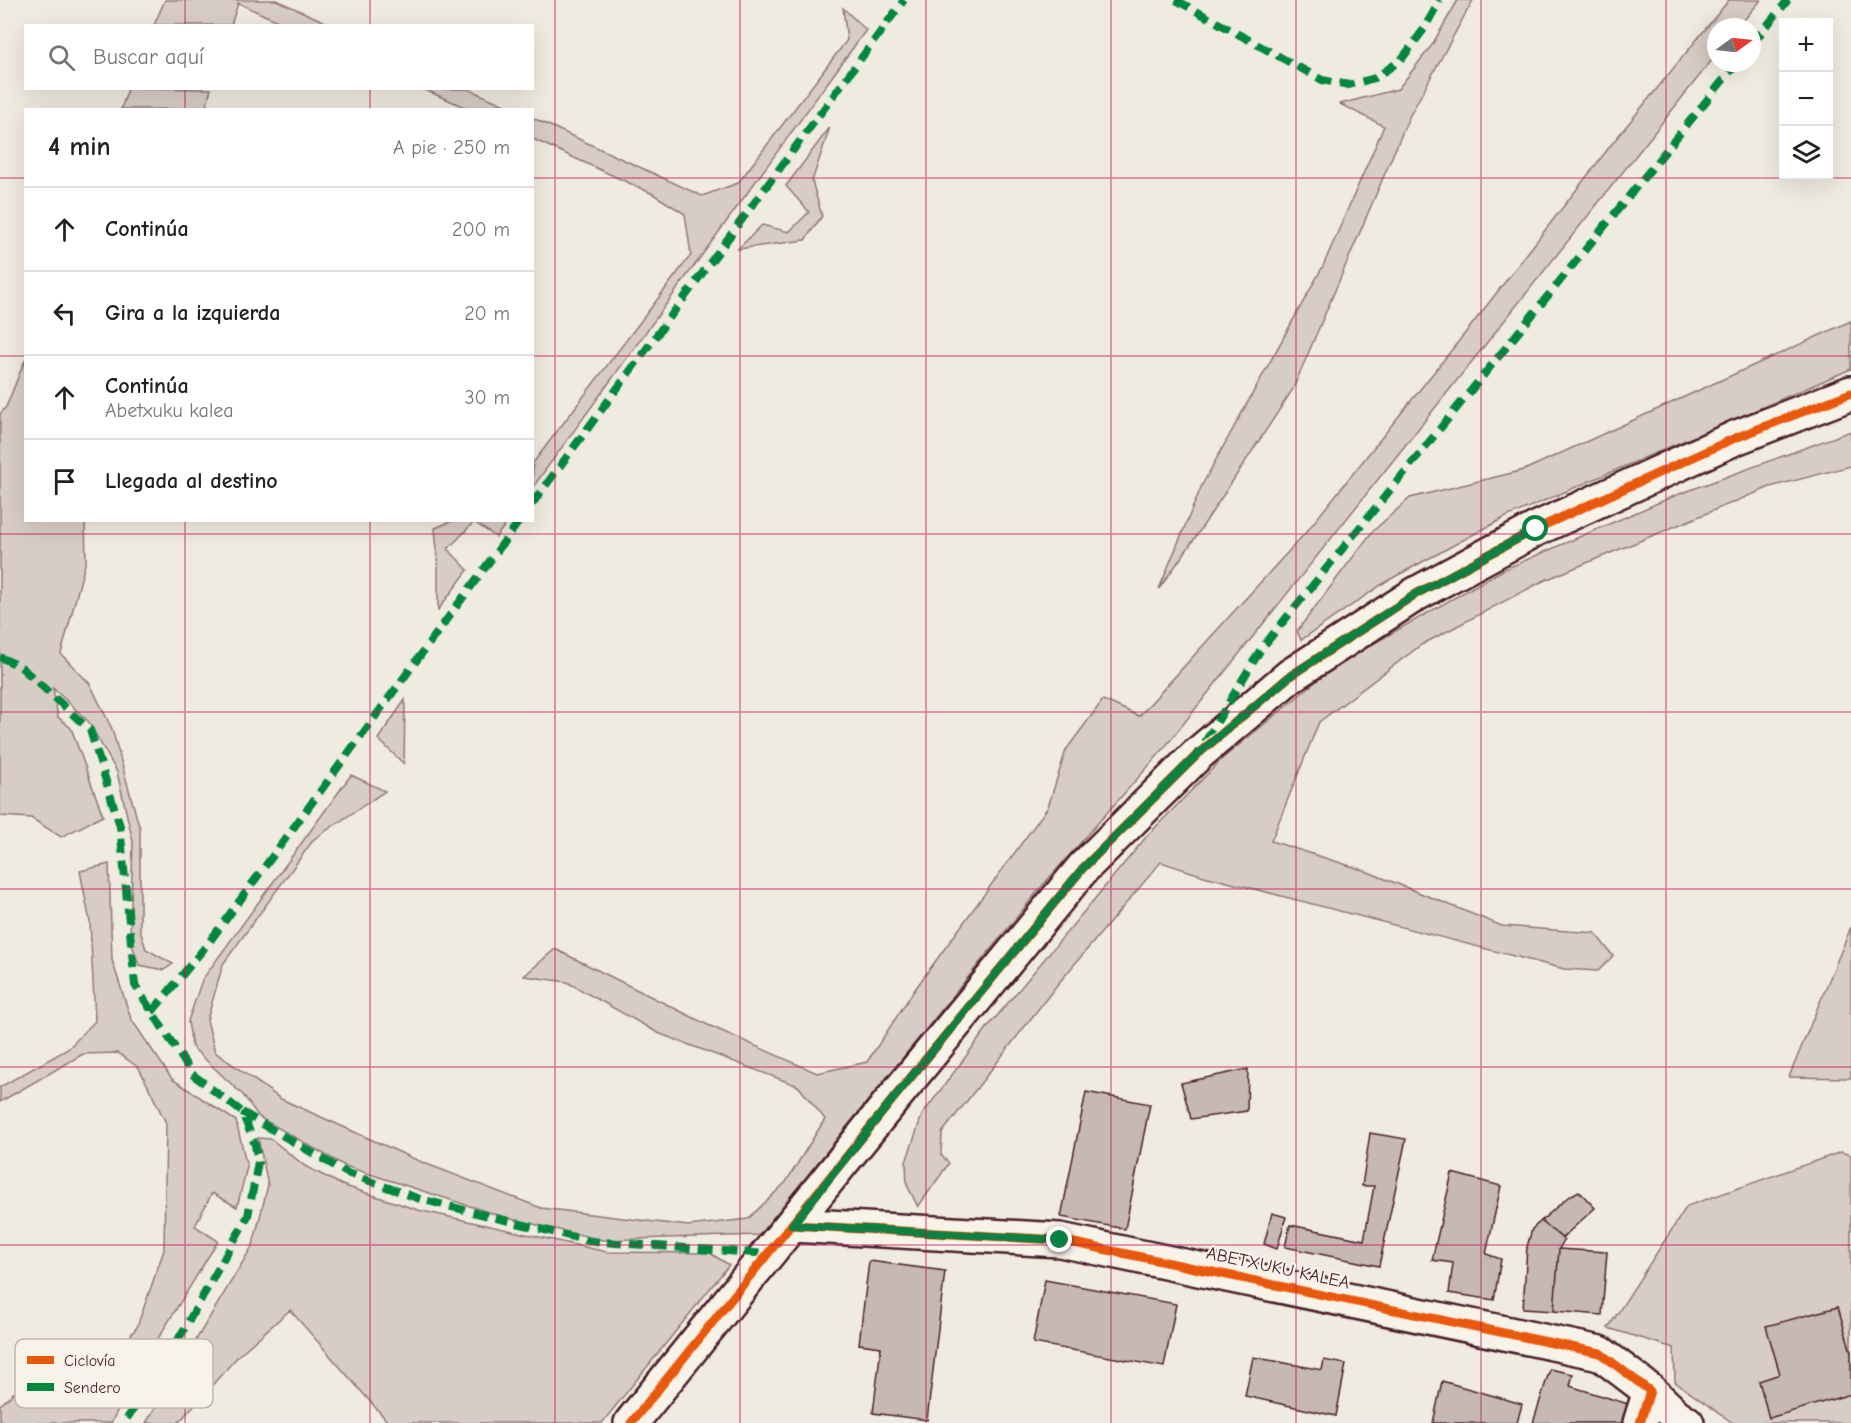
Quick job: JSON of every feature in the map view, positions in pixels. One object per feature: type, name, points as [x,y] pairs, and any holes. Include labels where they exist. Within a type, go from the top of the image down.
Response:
[{"type":"street","points":[[631,1423],[1083,868],[1198,754],[1290,676],[1416,594],[1536,529],[1735,438],[1851,393]]},
{"type":"street","name":"ABETXUKU KALEA","points":[[792,1225],[1060,1240],[1600,1353],[1650,1391],[1686,1423]]},
{"type":"street","points":[[1640,1423],[1650,1391]]},
{"type":"shaded area","points":[[165,0],[276,0],[330,24],[284,24],[238,3],[231,24],[154,24]]},
{"type":"shaded area","points":[[1458,0],[1473,0],[1409,117],[1293,389],[1159,589],[1202,485],[1323,266],[1384,126],[1340,104],[1398,89],[1432,45]]},
{"type":"shaded area","points":[[1729,0],[1761,0],[1746,18],[1714,18]]},
{"type":"shaded area","points":[[843,8],[866,30],[534,486],[534,462],[691,255],[685,214],[653,194],[534,139],[534,118],[702,196],[738,183],[847,40]]},
{"type":"shaded area","points":[[1707,27],[1707,66],[1161,752],[1042,886],[759,1235],[603,1240],[507,1218],[345,1166],[259,1117],[243,1095],[192,1047],[188,1021],[202,980],[351,775],[385,791],[314,839],[223,964],[207,1020],[215,1052],[281,1099],[419,1161],[541,1208],[688,1226],[748,1219],[786,1182],[825,1119],[798,1086],[658,1033],[567,982],[524,976],[555,949],[708,1025],[817,1073],[867,1062],[913,992],[1048,807],[1066,750],[1103,700],[1139,716],[1307,531],[1474,322],[1611,145]]},
{"type":"shaded area","points":[[127,90],[211,90],[205,108],[121,108]]},
{"type":"shaded area","points":[[425,90],[470,90],[512,108],[467,108]]},
{"type":"shaded area","points":[[830,127],[812,181],[822,216],[805,240],[738,249],[762,225],[789,232],[809,212],[786,186]]},
{"type":"shaded area","points":[[1851,321],[1851,369],[1504,518],[1387,581],[1301,640],[1297,631],[1372,532],[1410,498],[1524,470]]},
{"type":"shaded area","points":[[24,362],[24,522],[85,522],[86,560],[61,654],[90,684],[112,729],[140,829],[140,930],[146,949],[173,964],[164,970],[139,965],[130,939],[133,842],[117,772],[88,721],[53,688],[58,717],[71,728],[103,816],[61,837],[31,818],[0,816],[0,414],[6,407]]},
{"type":"shaded area","points":[[1851,431],[1851,466],[1770,487],[1543,581],[1421,645],[1319,722],[1271,841],[1363,870],[1502,926],[1595,933],[1613,956],[1598,971],[1564,969],[1204,876],[1161,862],[1057,985],[942,1133],[941,1155],[949,1163],[918,1207],[907,1185],[906,1162],[922,1115],[987,1028],[1147,836],[1222,759],[1336,665],[1503,570],[1674,496]]},
{"type":"shaded area","points":[[450,522],[474,522],[448,549],[468,570],[438,610],[438,561],[435,528]]},
{"type":"shaded area","points":[[474,522],[507,522],[496,537]]},
{"type":"shaded area","points":[[405,700],[404,764],[378,739]]},
{"type":"shaded area","points":[[109,864],[112,960],[131,1019],[172,1079],[236,1121],[247,1167],[237,1207],[212,1193],[195,1226],[218,1241],[158,1339],[128,1339],[137,1327],[164,1250],[166,1123],[139,1068],[118,1053],[83,1054],[0,1102],[0,1087],[68,1049],[95,1021],[90,922],[80,871]]},
{"type":"shaded area","points":[[1851,927],[1851,1078],[1789,1077]]},
{"type":"shaded area","points":[[258,1138],[271,1139],[305,1166],[342,1185],[418,1210],[607,1252],[710,1253],[729,1265],[602,1423],[389,1423],[290,1310],[240,1354],[213,1384],[213,1339],[196,1339],[253,1245],[268,1185]]},
{"type":"shaded area","points":[[1841,1152],[1851,1155],[1851,1423],[1733,1423],[1675,1382],[1674,1348],[1608,1328],[1687,1206]]},
{"type":"shaded area","points":[[15,1392],[15,1408],[119,1408],[111,1423],[0,1423],[0,1405]]},
{"type":"shaded area","points":[[155,1408],[191,1408],[178,1423],[146,1423]]},
{"type":"building","points":[[1248,1069],[1247,1111],[1191,1119],[1181,1083]]},
{"type":"building","points":[[1086,1092],[1150,1104],[1125,1229],[1061,1217]]},
{"type":"building","points":[[1370,1133],[1406,1139],[1379,1266],[1285,1247],[1290,1225],[1364,1240],[1374,1186],[1362,1186]]},
{"type":"building","points":[[1452,1173],[1501,1186],[1486,1254],[1501,1259],[1494,1300],[1449,1293],[1453,1263],[1432,1260]]},
{"type":"building","points":[[1579,1191],[1595,1208],[1562,1238],[1541,1221],[1568,1197]]},
{"type":"building","points":[[1272,1213],[1286,1217],[1277,1249],[1264,1244]]},
{"type":"building","points":[[1541,1221],[1564,1240],[1559,1249],[1554,1311],[1523,1309],[1527,1247],[1532,1229]]},
{"type":"building","points":[[1559,1249],[1607,1252],[1602,1315],[1554,1311]]},
{"type":"building","points":[[869,1261],[945,1271],[927,1420],[873,1413],[881,1347],[859,1344]]},
{"type":"building","points":[[1045,1280],[1176,1304],[1164,1367],[1033,1343]]},
{"type":"building","points":[[1838,1307],[1851,1352],[1851,1394],[1769,1418],[1759,1381],[1780,1374],[1766,1326]]},
{"type":"building","points":[[1253,1357],[1322,1370],[1324,1360],[1346,1364],[1336,1416],[1245,1396]]},
{"type":"building","points":[[1550,1369],[1573,1374],[1570,1386],[1628,1404],[1623,1423],[1533,1423]]},
{"type":"building","points":[[1442,1381],[1522,1404],[1517,1423],[1433,1423]]},
{"type":"marked path","points":[[534,501],[904,0]]},
{"type":"marked path","points":[[1176,0],[1322,80],[1349,85],[1375,78],[1401,60],[1424,29],[1440,0]]},
{"type":"marked path","points":[[1761,33],[1788,0]]},
{"type":"marked path","points":[[1205,742],[1261,649],[1730,72]]},
{"type":"marked path","points":[[152,1012],[210,941],[519,522]]},
{"type":"marked path","points":[[0,657],[21,667],[90,730],[120,826],[135,985],[192,1074],[242,1112],[255,1145],[258,1162],[248,1216],[179,1339]]},
{"type":"marked path","points":[[242,1112],[347,1173],[420,1199],[589,1241],[768,1254]]},
{"type":"marked path","points":[[124,1423],[134,1408]]},
{"type":"cycle path","points":[[631,1423],[1083,868],[1198,754],[1290,676],[1416,594],[1536,529],[1735,438],[1851,393]]},
{"type":"cycle path","points":[[792,1225],[1060,1240],[1600,1353],[1650,1391],[1640,1423]]},
{"type":"route","points":[[1060,1240],[792,1225],[1083,868],[1198,754],[1290,676],[1416,594],[1536,529]]}]
